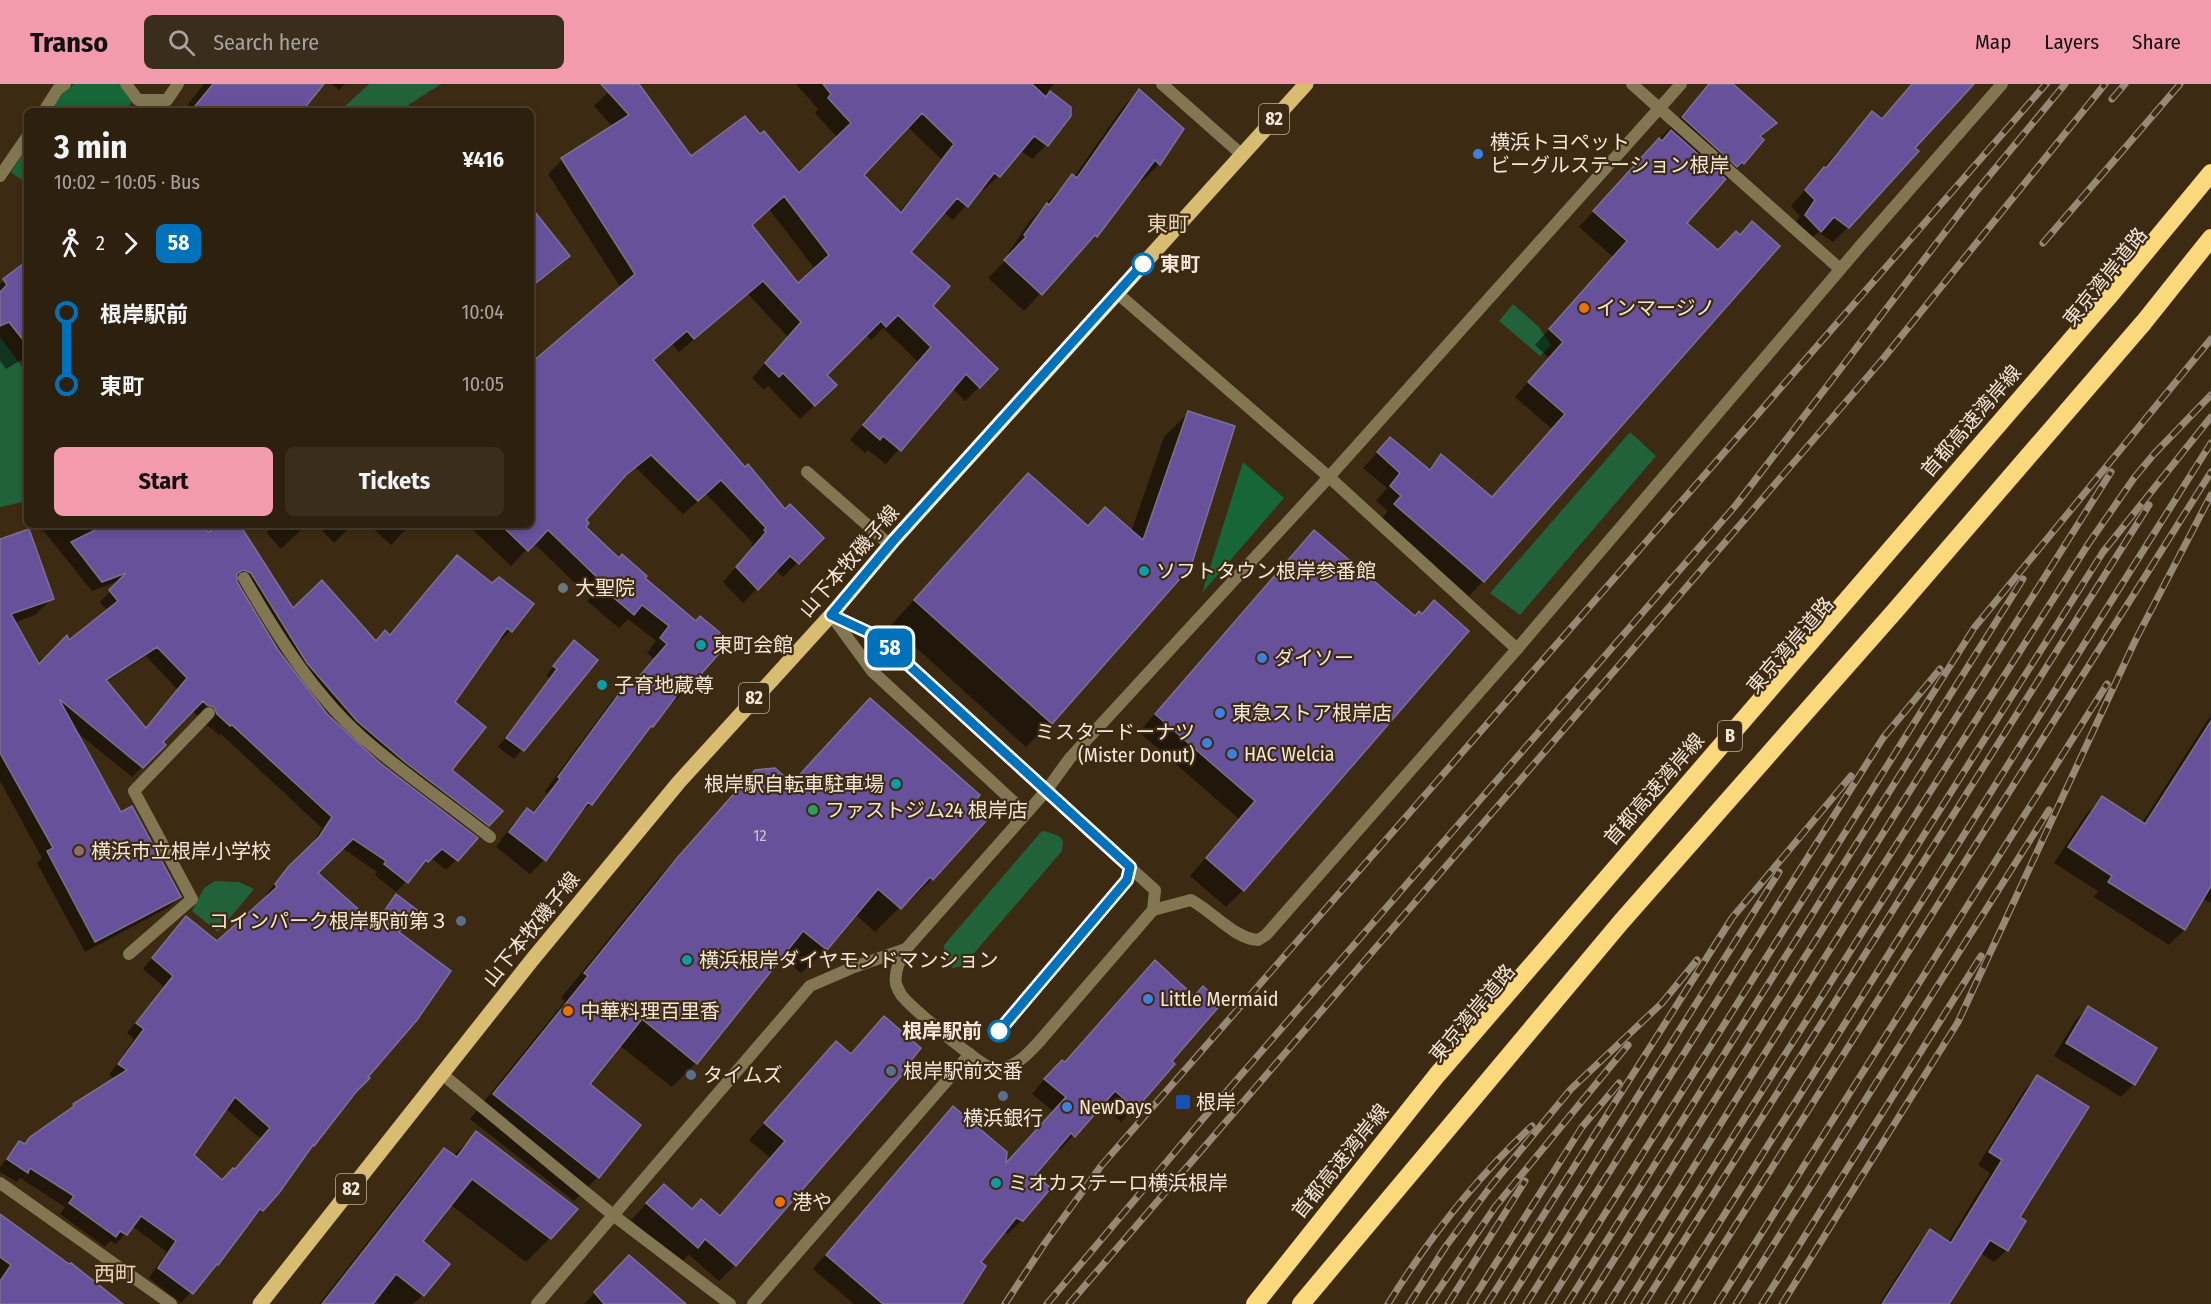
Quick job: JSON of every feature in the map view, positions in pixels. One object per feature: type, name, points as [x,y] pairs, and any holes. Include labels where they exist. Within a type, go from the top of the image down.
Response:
[{"type":"highway","name":"首都高速湾岸線","points":[[1256,1304],[1437,1075],[2110,295],[2211,173]]},
{"type":"highway","name":"東京湾岸道路","points":[[1266,1304],[1381,1157],[1515,995],[2057,370],[2211,184]]},
{"type":"highway","points":[[1301,1304],[1621,922],[2113,358],[2211,238]]},
{"type":"highway","points":[[1316,1304],[1566,1000],[1839,691],[2178,295],[2211,253]]},
{"type":"main road","name":"山下本牧磯子線","points":[[260,1304],[532,960],[679,782],[1306,84]]},
{"type":"street","points":[[46,108],[58,89],[65,84]]},
{"type":"street","points":[[126,84],[138,100],[167,100],[178,84]]},
{"type":"street","points":[[1162,84],[1241,154]]},
{"type":"street","points":[[1632,84],[1840,269]]},
{"type":"street","points":[[1681,84],[1329,477],[1070,758],[1046,791],[906,949],[897,965],[896,983],[901,995],[970,1054],[992,1068],[1007,1067],[1021,1060],[1051,1029],[1153,910],[1191,900],[1203,906],[1243,937],[1258,940],[1266,934],[1517,649],[1840,269],[2002,84]]},
{"type":"street","points":[[0,176],[24,141]]},
{"type":"street","points":[[1117,293],[1329,477],[1517,649]]},
{"type":"street","points":[[807,472],[890,545]]},
{"type":"street","points":[[244,578],[269,622],[309,680],[341,716],[370,744],[490,837]]},
{"type":"street","points":[[831,615],[874,635],[889,647],[1155,890],[1153,910]]},
{"type":"street","points":[[831,615],[872,671],[1016,804],[1020,811],[1016,824]]},
{"type":"street","points":[[129,954],[192,899],[134,791],[209,713]]},
{"type":"street","points":[[537,1304],[810,986],[906,949]]},
{"type":"street","points":[[753,1304],[970,1054]]},
{"type":"street","points":[[442,1074],[613,1215],[730,1304]]},
{"type":"street","points":[[0,1183],[171,1304]]},
{"type":"green space","points":[[74,84],[119,84],[132,102],[127,108],[53,108],[63,93]]},
{"type":"green space","points":[[369,84],[441,84],[406,108],[343,108]]},
{"type":"green space","points":[[24,152],[24,182],[11,172]]},
{"type":"green space","points":[[1513,304],[1538,326],[1551,345],[1540,356],[1499,321]]},
{"type":"green space","points":[[0,337],[24,368],[24,502],[0,507]]},
{"type":"green space","points":[[1630,432],[1656,456],[1520,615],[1490,593]]},
{"type":"green space","points":[[1243,462],[1284,498],[1202,593]]},
{"type":"green space","points":[[1045,831],[1059,836],[1063,841],[1062,851],[963,966],[953,968],[943,958],[944,945],[1041,832]]},
{"type":"green space","points":[[215,881],[239,882],[254,889],[218,932],[192,911],[204,888]]},
{"type":"building","points":[[213,84],[324,84],[304,108],[193,108]]},
{"type":"building","points":[[601,84],[639,84],[691,156],[745,116],[760,134],[764,131],[799,173],[851,123],[828,98],[831,94],[823,84],[1032,84],[1046,97],[1050,91],[1071,107],[1071,116],[1048,146],[1034,136],[1000,177],[994,173],[968,207],[957,198],[911,252],[950,286],[933,306],[998,369],[980,388],[966,374],[901,451],[883,436],[880,440],[863,425],[931,347],[898,315],[886,327],[881,321],[827,375],[837,385],[815,406],[783,373],[779,377],[765,363],[801,322],[763,281],[694,339],[687,331],[653,360],[745,467],[748,464],[785,509],[790,504],[824,538],[799,564],[790,556],[758,590],[736,567],[766,532],[764,530],[766,528],[721,480],[698,501],[651,455],[626,475],[586,520],[589,523],[586,527],[619,558],[622,554],[647,576],[645,578],[696,621],[700,616],[730,641],[687,690],[683,687],[592,805],[588,802],[546,861],[509,832],[527,808],[534,813],[627,683],[631,686],[667,644],[660,638],[669,626],[642,605],[634,615],[600,586],[603,583],[548,530],[528,551],[504,528],[534,528],[534,360],[635,274],[561,158],[629,115]],"holes":[[[922,113],[954,144],[901,213],[864,175]],[[784,196],[829,255],[798,283],[752,225]]]},
{"type":"building","points":[[1709,84],[1733,84],[1777,123],[1760,136],[1764,140],[1744,164],[1742,162],[1737,167],[1682,117]]},
{"type":"building","points":[[1912,84],[1974,84],[1915,148],[1919,151],[1849,228],[1834,217],[1821,232],[1805,215],[1815,200],[1805,190],[1872,111],[1882,119]]},
{"type":"building","points":[[1139,89],[1184,129],[1160,165],[1155,160],[1097,237],[1095,235],[1042,295],[1004,260],[1026,237],[1024,235],[1047,203],[1049,205],[1072,174],[1077,178]]},
{"type":"building","points":[[1671,130],[1726,179],[1687,223],[1718,250],[1736,231],[1740,235],[1752,221],[1780,246],[1484,582],[1394,504],[1401,496],[1390,486],[1400,473],[1377,452],[1390,437],[1430,470],[1441,454],[1492,497],[1565,414],[1528,382],[1563,342],[1549,329],[1627,241],[1593,211],[1659,138],[1662,141]]},
{"type":"building","points":[[534,211],[570,256],[534,285]]},
{"type":"building","points":[[24,263],[24,341],[9,322],[0,326],[0,292],[7,285],[3,279]]},
{"type":"building","points":[[1188,411],[1235,426],[1191,566],[1052,724],[914,600],[1028,473],[1088,526],[1105,507],[1143,540]]},
{"type":"building","points":[[99,528],[204,528],[208,532],[214,528],[242,528],[293,608],[322,580],[376,641],[385,630],[390,635],[457,555],[492,583],[499,577],[534,604],[512,632],[507,628],[455,702],[486,727],[452,770],[503,811],[489,826],[405,762],[357,721],[307,663],[251,573],[243,570],[237,574],[237,582],[278,650],[327,714],[380,763],[478,838],[458,861],[442,849],[428,862],[426,860],[408,883],[384,864],[386,861],[353,839],[318,873],[375,924],[396,894],[417,910],[399,932],[451,971],[417,1020],[313,1145],[279,1193],[263,1211],[260,1209],[193,1294],[158,1268],[176,1241],[141,1216],[127,1235],[120,1231],[116,1237],[69,1203],[74,1196],[30,1168],[28,1173],[7,1159],[19,1141],[25,1144],[30,1137],[74,1106],[73,1104],[127,1070],[118,1064],[144,1029],[136,1023],[173,976],[152,958],[186,916],[217,941],[277,887],[275,884],[289,866],[319,837],[332,817],[232,725],[230,726],[217,714],[214,707],[203,701],[163,742],[166,745],[143,768],[59,699],[121,812],[132,806],[181,897],[95,942],[47,851],[53,848],[0,753],[0,539],[29,529],[54,599],[11,614],[39,664],[67,635],[69,640],[118,601],[109,590],[126,573],[102,582],[71,542]],"holes":[[[157,647],[187,678],[146,728],[106,680]],[[235,1097],[270,1128],[235,1169],[233,1168],[222,1180],[194,1155]]]},
{"type":"building","points":[[1314,530],[1415,616],[1419,611],[1422,614],[1434,600],[1469,631],[1244,891],[1206,858],[1255,801],[1155,714]]},
{"type":"building","points":[[574,640],[598,660],[524,751],[506,738],[557,669],[553,666]]},
{"type":"building","points":[[870,698],[980,795],[977,799],[983,804],[975,812],[986,821],[933,880],[930,877],[901,909],[878,889],[827,950],[803,931],[697,1064],[642,1019],[590,1084],[641,1125],[599,1178],[493,1094],[588,976],[584,973],[678,857],[755,770],[775,768],[792,783]]},
{"type":"building","points":[[2211,721],[2211,886],[2185,930],[2108,882],[2112,876],[2068,847],[2102,796],[2145,824]]},
{"type":"building","points":[[1155,960],[1194,996],[1203,986],[1222,1003],[1172,1061],[1175,1064],[1136,1109],[1115,1091],[1075,1137],[1071,1133],[1035,1175],[1051,1188],[1023,1221],[1016,1218],[981,1262],[986,1266],[962,1304],[883,1304],[826,1255],[953,1106],[1007,1152],[1006,1163],[1066,1097],[1044,1079],[1062,1060],[1065,1062]]},
{"type":"building","points":[[2088,1006],[2157,1048],[2135,1085],[2066,1043]]},
{"type":"building","points":[[884,1016],[921,1048],[906,1067],[908,1068],[736,1266],[705,1239],[698,1248],[646,1203],[664,1184],[692,1209],[701,1199],[720,1216],[785,1141],[764,1123],[836,1041],[851,1054]]},
{"type":"building","points":[[2037,1075],[2089,1107],[2020,1217],[2026,1221],[2008,1251],[1990,1240],[1949,1304],[1882,1304],[1930,1229],[1951,1243],[2002,1160],[1989,1152]]},
{"type":"building","points":[[476,1131],[578,1209],[551,1239],[472,1179],[423,1241],[450,1264],[424,1296],[396,1274],[373,1304],[322,1304],[444,1148],[457,1157]]},
{"type":"building","points":[[0,1214],[69,1264],[71,1263],[123,1304],[0,1304],[0,1281],[11,1265],[0,1257]]},
{"type":"building","points":[[629,1255],[686,1304],[604,1304],[594,1292]]},
{"type":"railway","points":[[1005,1304],[1045,1243],[1101,1166],[2046,84]]},
{"type":"railway","points":[[1047,1304],[1201,1121],[1736,505],[1975,193],[2065,84]]},
{"type":"railway","points":[[1069,1304],[1882,360],[2105,84]]},
{"type":"railway","points":[[2112,99],[2125,84]]},
{"type":"railway","points":[[2043,243],[2180,84]]},
{"type":"railway","points":[[1548,1304],[1974,628],[2211,339]]},
{"type":"railway","points":[[1608,1304],[1854,911],[2089,543],[2134,478],[2211,395]]},
{"type":"railway","points":[[1627,1304],[2103,552],[2211,417]]},
{"type":"railway","points":[[1668,1304],[2211,443]]},
{"type":"railway","points":[[1586,1304],[2111,472]]},
{"type":"railway","points":[[1686,1304],[2211,472]]},
{"type":"railway","points":[[1782,1304],[1958,1022],[2135,641],[2211,495]]},
{"type":"railway","points":[[1644,1304],[2149,505]]},
{"type":"railway","points":[[1567,1304],[2023,579]]},
{"type":"railway","points":[[1526,1304],[1883,738],[1940,669]]},
{"type":"railway","points":[[1717,1304],[2107,684]]},
{"type":"railway","points":[[1487,1304],[1732,918],[1851,776]]},
{"type":"railway","points":[[1736,1304],[2049,810]]},
{"type":"railway","points":[[1507,1304],[1779,872]]},
{"type":"railway","points":[[1762,1304],[1981,956]]},
{"type":"railway","points":[[1409,1304],[1446,1246],[1491,1186],[1571,1089],[1662,1003],[1697,960]]},
{"type":"railway","points":[[1429,1304],[1495,1207],[1628,1045]]},
{"type":"railway","points":[[1470,1304],[1582,1127],[1619,1083]]},
{"type":"railway","points":[[1388,1304],[1454,1210],[1491,1167],[1532,1126]]},
{"type":"railway","points":[[1448,1304],[1525,1181]]},
{"type":"bus line","name":"58","points":[[999,1031],[1127,880],[1130,867],[889,647],[874,635],[831,615],[894,540],[1143,264]]},
{"type":"place","name":"横浜トヨペット ビーグルステーション根岸","points":[[1478,154]]},
{"type":"place","name":"東町","points":[[1143,264]]},
{"type":"place","name":"インマージノ","points":[[1584,308]]},
{"type":"place","name":"ソフトタウン根岸参番館","points":[[1144,571]]},
{"type":"place","name":"大聖院","points":[[563,588]]},
{"type":"place","name":"東町会館","points":[[701,645]]},
{"type":"place","name":"ダイソー","points":[[1262,658]]},
{"type":"place","name":"子育地蔵尊","points":[[602,685]]},
{"type":"place","name":"東急ストア根岸店","points":[[1220,713]]},
{"type":"place","name":"ミスタードーナツ (Mister Donut)","points":[[1207,743]]},
{"type":"place","name":"HAC Welcia","points":[[1232,754]]},
{"type":"place","name":"根岸駅自転車駐車場","points":[[896,784]]},
{"type":"place","name":"ファストジム24 根岸店","points":[[813,810]]},
{"type":"place","name":"横浜市立根岸小学校","points":[[79,851]]},
{"type":"place","name":"コインパーク根岸駅前第３","points":[[461,921]]},
{"type":"place","name":"横浜根岸ダイヤモンドマンション","points":[[687,960]]},
{"type":"place","name":"Little Mermaid","points":[[1148,999]]},
{"type":"place","name":"中華料理百里香","points":[[568,1011]]},
{"type":"place","name":"根岸駅前","points":[[999,1031]]},
{"type":"place","name":"根岸駅前交番","points":[[891,1071]]},
{"type":"place","name":"タイムズ","points":[[691,1075]]},
{"type":"place","name":"横浜銀行","points":[[1003,1096]]},
{"type":"place","name":"根岸","points":[[1183,1102]]},
{"type":"place","name":"NewDays","points":[[1067,1107]]},
{"type":"place","name":"ミオカステーロ横浜根岸","points":[[996,1183]]},
{"type":"place","name":"港や","points":[[780,1202]]},
{"type":"district","name":"東町","points":[[1168,224]]},
{"type":"district","name":"西町","points":[[115,1274]]}]
